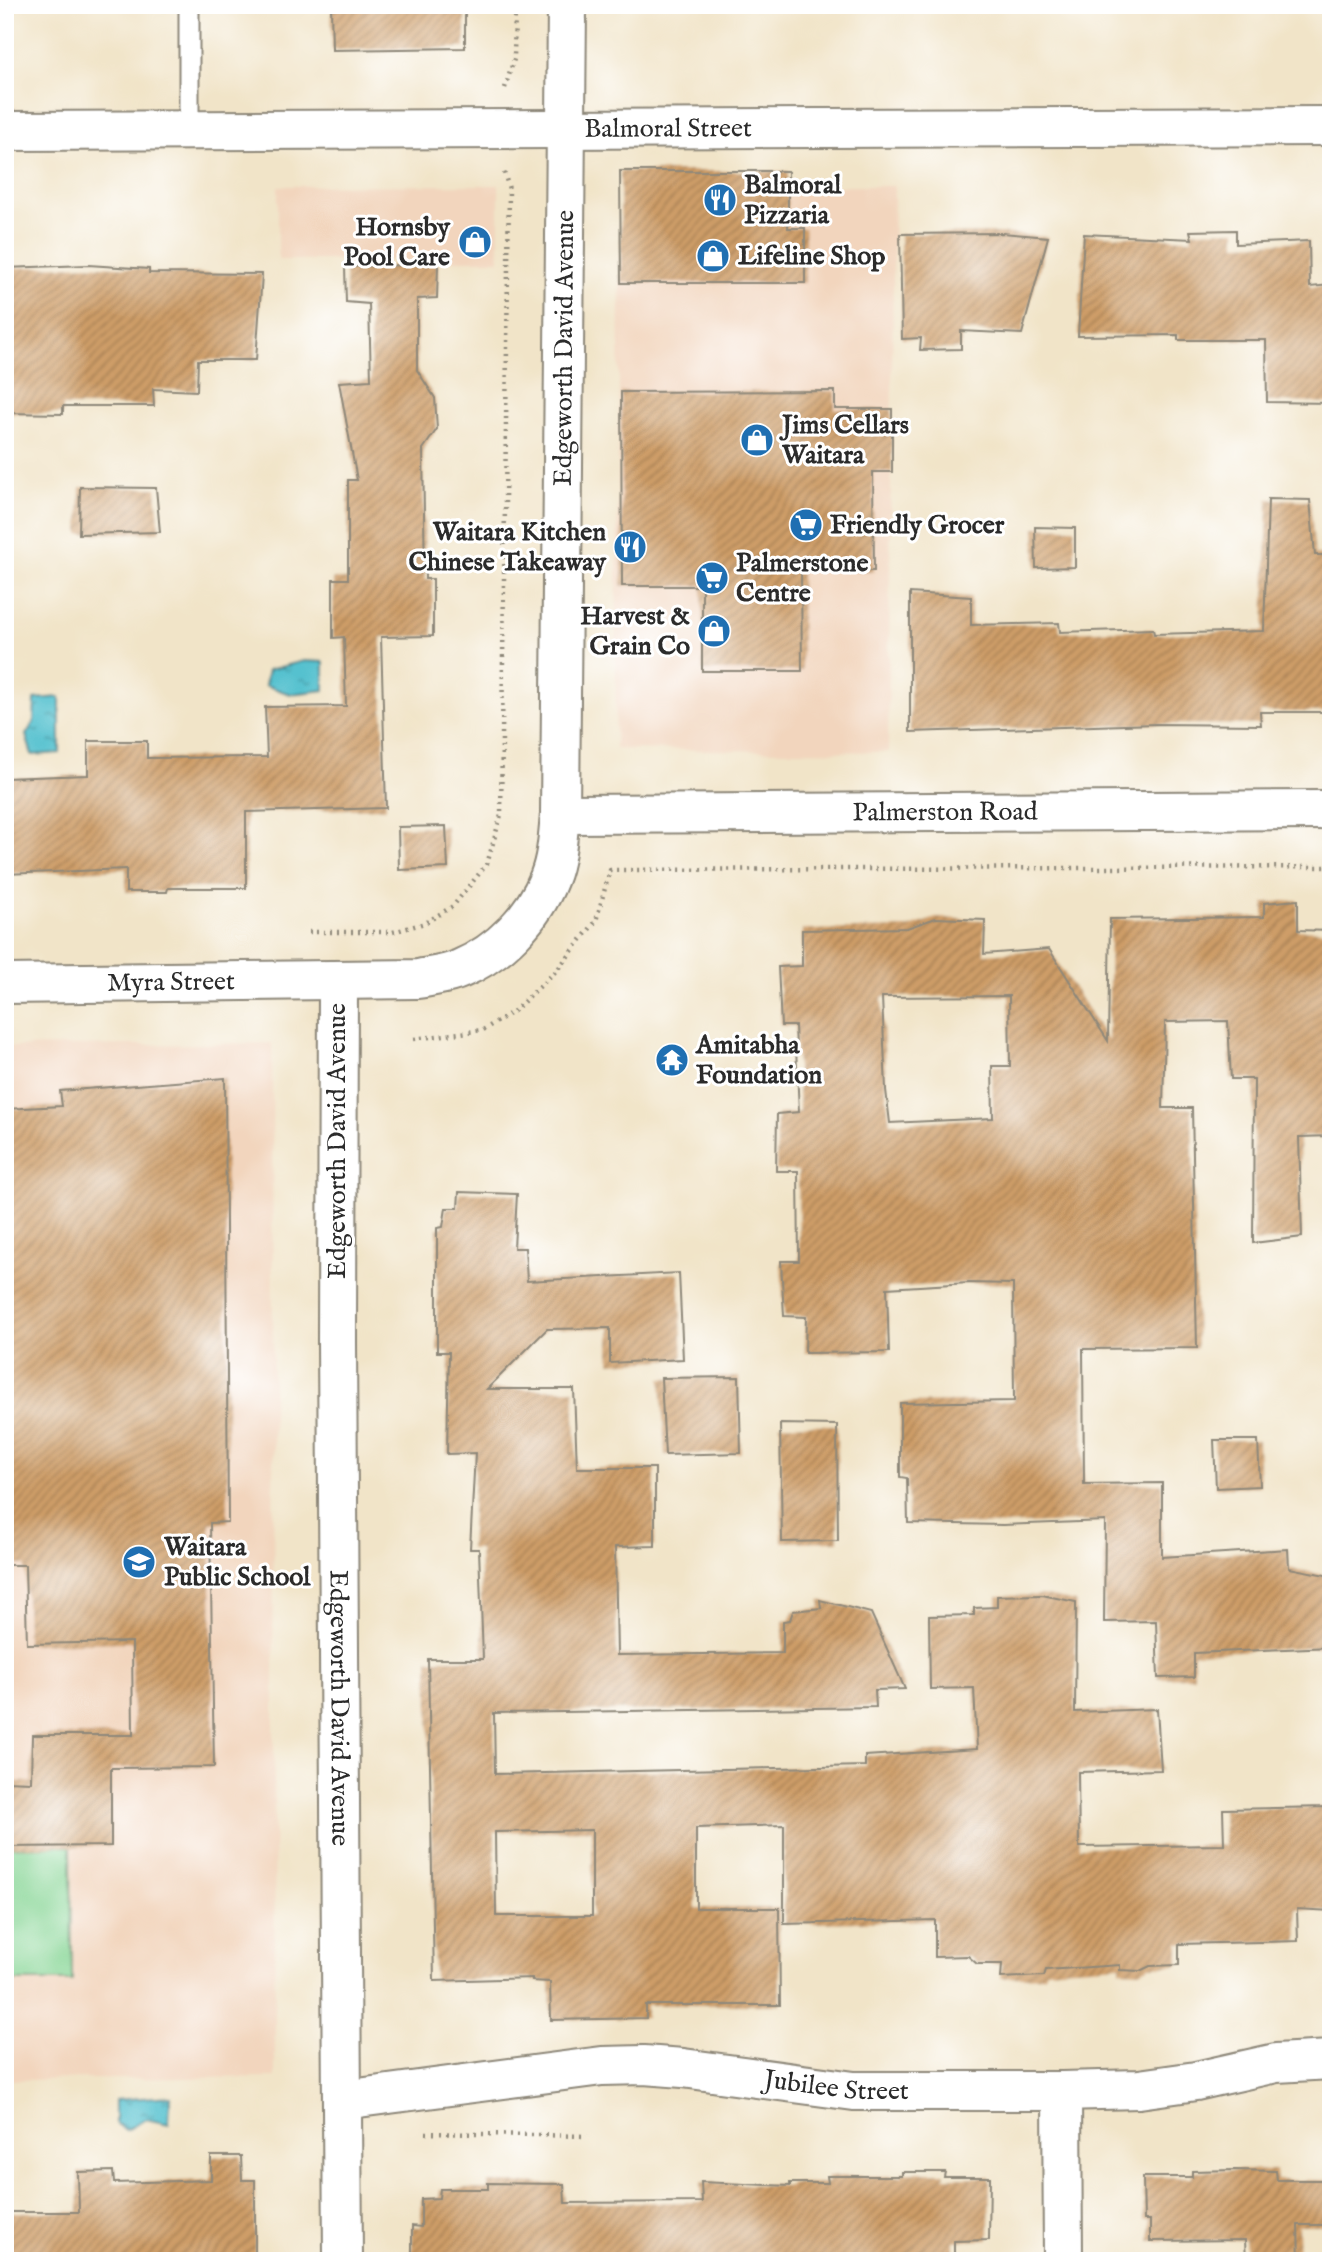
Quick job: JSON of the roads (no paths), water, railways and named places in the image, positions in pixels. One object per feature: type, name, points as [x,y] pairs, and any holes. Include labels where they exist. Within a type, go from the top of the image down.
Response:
[{"type":"street","name":"Edgeworth David Avenue","points":[[343,2261],[337,1342],[338,980],[418,979],[459,970],[489,953],[517,929],[549,878],[560,814],[567,5]]},
{"type":"street","name":"Balmoral Street","points":[[5,131],[189,128],[1331,126]]},
{"type":"street","name":"Palmerston Road","points":[[560,814],[1331,810]]},
{"type":"street","name":"Myra Street","points":[[5,984],[338,980]]},
{"type":"street","name":"Jubilee Street","points":[[343,2100],[602,2066],[643,2065],[854,2091],[1062,2091],[1139,2089],[1196,2081],[1276,2063],[1331,2060]]},
{"type":"street","points":[[1062,2091],[1063,2261]]},
{"type":"lane","points":[[189,5],[189,128]]},
{"type":"water","points":[[304,661],[324,662],[324,690],[290,694],[265,685],[268,670]]},
{"type":"water","points":[[60,697],[60,753],[32,755],[26,735],[34,722],[35,699]]},
{"type":"water","points":[[170,2096],[169,2124],[146,2119],[126,2130],[115,2123],[115,2100]]},
{"type":"place","name":"Balmoral Pizzaria","points":[[720,200]]},
{"type":"place","name":"Hornsby Pool Care","points":[[475,242]]},
{"type":"place","name":"Lifeline Shop","points":[[713,256]]},
{"type":"place","name":"Jims Cellars Waitara","points":[[757,440]]},
{"type":"place","name":"Friendly Grocer","points":[[806,525]]},
{"type":"place","name":"Waitara Kitchen Chinese Takeaway","points":[[630,547]]},
{"type":"place","name":"Palmerstone Centre","points":[[712,578]]},
{"type":"place","name":"Harvest & Grain Co","points":[[714,631]]},
{"type":"place","name":"Amitabha Foundation","points":[[672,1060]]},
{"type":"place","name":"Waitara Public School","points":[[139,1562]]}]
